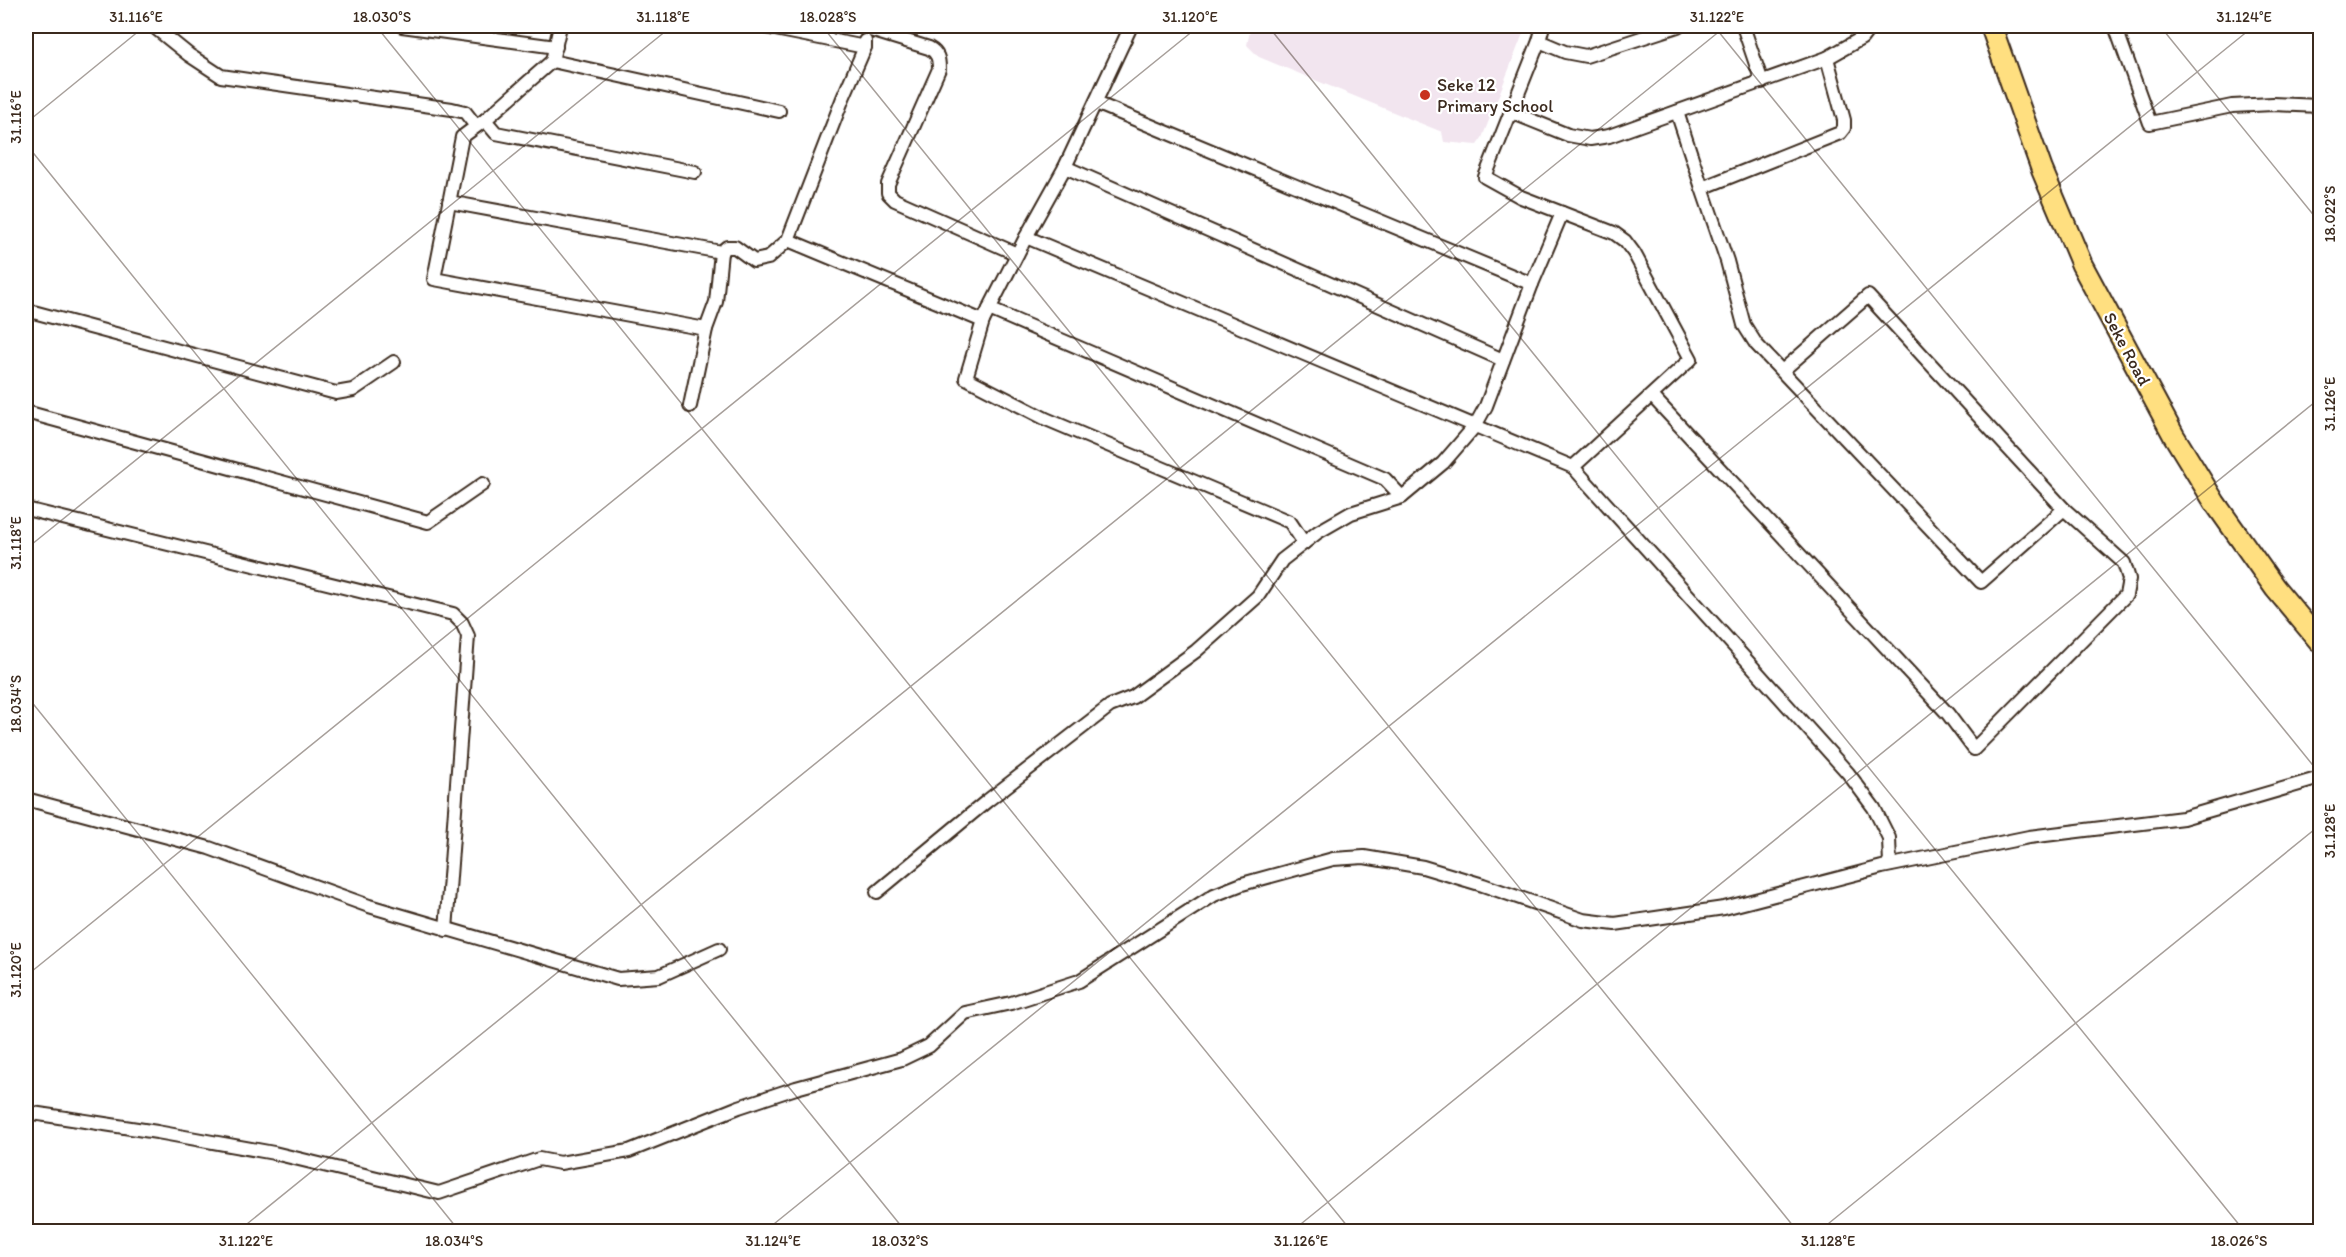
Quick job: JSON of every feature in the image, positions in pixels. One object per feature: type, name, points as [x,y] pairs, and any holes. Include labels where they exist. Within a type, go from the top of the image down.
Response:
[{"type":"main road","name":"Seke Road","points":[[1991,26],[2042,171],[2082,265],[2174,436],[2215,502],[2275,588],[2320,642]]},
{"type":"street","points":[[153,26],[189,55],[221,76],[452,109],[465,112],[496,133],[695,172]]},
{"type":"street","points":[[402,26],[556,47]]},
{"type":"street","points":[[560,26],[552,61],[462,137],[434,279],[706,329]]},
{"type":"street","points":[[760,26],[865,47]]},
{"type":"street","points":[[1131,26],[1065,167],[982,321],[966,378],[1046,418],[1290,522],[1304,543]]},
{"type":"street","points":[[1543,26],[1485,177],[1521,197],[1614,233],[1625,242],[1634,253],[1691,359],[1573,467]]},
{"type":"street","points":[[1539,41],[1565,52],[1586,56],[1678,26]]},
{"type":"street","points":[[1743,26],[1762,82]]},
{"type":"street","points":[[1511,112],[1568,135],[1590,140],[1610,136],[1827,58],[1862,38],[1871,26]]},
{"type":"street","points":[[2115,26],[2150,123],[2232,106],[2273,104],[2320,106]]},
{"type":"street","points":[[690,406],[706,329],[716,302],[721,252],[727,247],[735,247],[754,261],[768,258],[788,240],[865,47],[864,27],[929,48],[936,52],[939,60],[939,69],[888,184],[888,194],[895,200],[1017,254]]},
{"type":"street","points":[[1701,188],[1840,133],[1844,128],[1844,120],[1827,58]]},
{"type":"street","points":[[552,61],[779,111]]},
{"type":"street","points":[[1096,103],[1532,284]]},
{"type":"street","points":[[1677,112],[1727,261],[1744,325],[1756,344],[1981,582],[2064,509]]},
{"type":"street","points":[[1065,167],[1503,360]]},
{"type":"street","points":[[449,202],[721,252]]},
{"type":"street","points":[[877,891],[987,801],[1110,706],[1133,697],[1196,651],[1258,596],[1282,560],[1318,532],[1351,513],[1402,497],[1443,464],[1475,426],[1486,406],[1532,284],[1562,213]]},
{"type":"street","points":[[1026,237],[1573,467],[1848,773],[1874,808],[1889,838],[1890,865]]},
{"type":"street","points":[[788,240],[982,321]]},
{"type":"street","points":[[1652,396],[1948,714],[1974,749],[2126,595],[2129,579],[2124,563],[2064,509],[1868,296],[1782,371]]},
{"type":"street","points":[[989,309],[1386,479],[1402,497]]},
{"type":"street","points":[[26,310],[336,393],[353,390],[394,362]]},
{"type":"street","points":[[26,412],[428,522],[483,484]]},
{"type":"street","points":[[26,509],[453,614],[462,623],[468,636],[446,930]]},
{"type":"street","points":[[26,1112],[274,1153],[439,1192],[539,1159],[560,1163],[629,1151],[784,1092],[902,1059],[929,1046],[965,1013],[1011,1003],[1079,981],[1214,895],[1242,884],[1333,859],[1364,857],[1423,867],[1583,920],[1615,924],[1724,908],[1890,865],[2029,837],[2183,818],[2320,778]]},
{"type":"street","points":[[26,799],[209,848],[369,906],[618,979],[659,976],[719,949]]},
{"type":"shaded area","name":"Seke 12 Primary School","points":[[1251,26],[1526,26],[1482,138],[1477,145],[1444,142],[1442,132],[1259,57],[1247,45]]},
{"type":"place","name":"Seke 12 Primary School","points":[[1425,95]]}]
